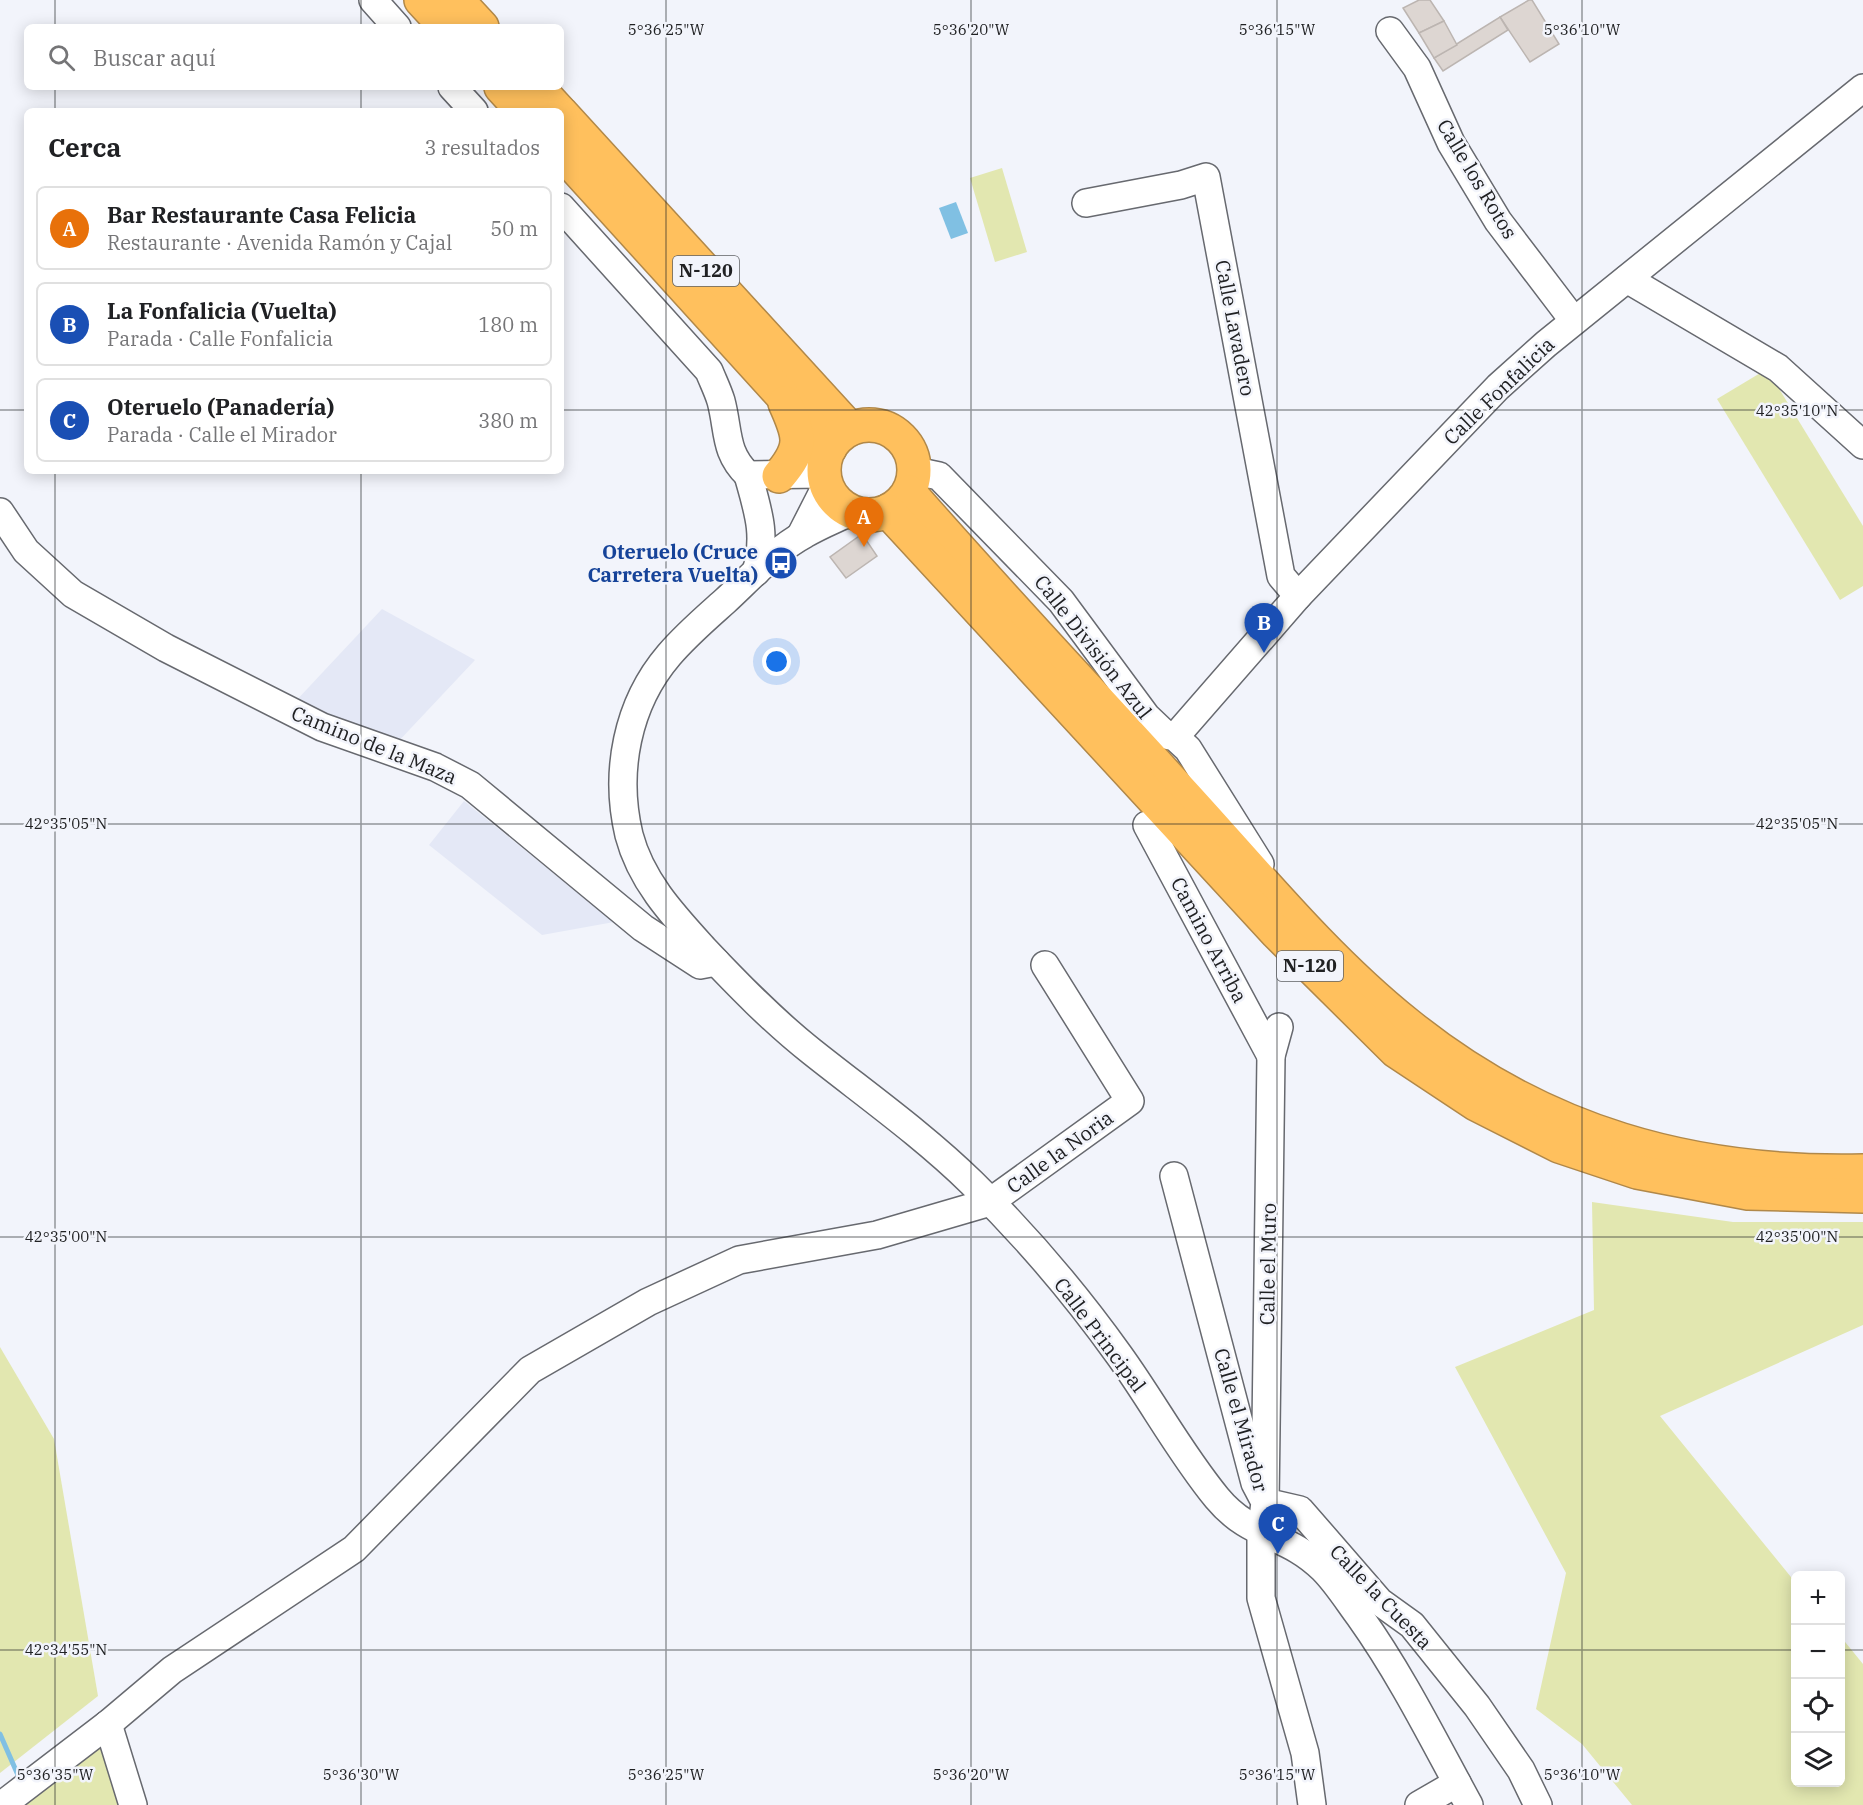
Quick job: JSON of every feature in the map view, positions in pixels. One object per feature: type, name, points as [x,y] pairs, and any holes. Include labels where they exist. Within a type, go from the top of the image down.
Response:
[{"type":"highway","points":[[421,0],[443,24]]},
{"type":"highway","points":[[457,0],[479,24]]},
{"type":"highway","points":[[504,90],[520,108]]},
{"type":"highway","name":"N-120","points":[[540,90],[556,108]]},
{"type":"highway","name":"N-120","points":[[564,117],[833,459]]},
{"type":"highway","name":"N-120","points":[[564,155],[780,390],[833,459],[836,501],[852,511]]},
{"type":"highway","points":[[764,475],[791,462],[798,446],[796,429],[780,390]]},
{"type":"highway","name":"N-120","points":[[833,459],[874,425],[896,433],[910,451],[904,491],[1277,933],[1396,1051],[1476,1104],[1548,1140],[1637,1172],[1748,1193],[1863,1196]]},
{"type":"highway","points":[[852,511],[870,515],[904,491]]},
{"type":"highway","name":"N-120","points":[[904,491],[1346,969],[1406,1024],[1480,1077],[1559,1117],[1630,1144],[1701,1161],[1774,1171],[1863,1171]]},
{"type":"street","points":[[373,0],[394,24]]},
{"type":"street","name":"Calle los Rotos","points":[[1390,31],[1417,68],[1450,143],[1498,221],[1574,321]]},
{"type":"street","name":"Calle Fonfalicia","points":[[1175,737],[1298,596],[1498,387],[1574,321],[1863,88]]},
{"type":"street","points":[[455,90],[471,108]]},
{"type":"street","name":"Calle Lavadero","points":[[1086,203],[1181,185],[1206,177],[1281,576],[1298,596]]},
{"type":"street","points":[[564,210],[709,370],[721,401],[728,445],[736,463],[764,475],[833,459]]},
{"type":"street","points":[[1627,279],[1778,368],[1863,445]]},
{"type":"street","points":[[801,535],[833,459]]},
{"type":"street","points":[[756,572],[763,549],[761,521],[764,475]]},
{"type":"street","name":"Calle División Azul","points":[[904,491],[939,476],[1042,579],[1097,648],[1146,716],[1166,735],[1175,737],[1188,749],[1286,906]]},
{"type":"street","points":[[801,535],[852,511]]},
{"type":"street","name":"Camino de la Maza","points":[[0,512],[26,550],[73,594],[166,648],[322,727],[435,767],[470,785],[652,934],[700,965],[716,962]]},
{"type":"street","name":"Calle Principal","points":[[801,535],[756,572],[666,658],[637,708],[628,735],[624,760],[625,810],[629,835],[643,871],[675,917],[716,962],[800,1041],[946,1159],[990,1202],[1113,1346],[1186,1457],[1219,1500],[1238,1521],[1261,1534]]},
{"type":"street","name":"Camino Arriba","points":[[1147,825],[1271,1056]]},
{"type":"street","name":"Calle la Noria","points":[[2,1805],[108,1724],[172,1670],[354,1549],[530,1370],[648,1302],[739,1260],[877,1235],[990,1202],[1130,1101],[1045,965]]},
{"type":"street","name":"Calle el Muro","points":[[1265,1502],[1271,1056],[1279,1027]]},
{"type":"street","name":"Calle el Mirador","points":[[1174,1176],[1255,1483],[1265,1502],[1261,1534]]},
{"type":"street","name":"Calle la Cuesta","points":[[1265,1502],[1300,1510],[1380,1602],[1412,1625],[1477,1707],[1521,1770],[1538,1805]]},
{"type":"street","points":[[1312,1805],[1305,1753],[1261,1598],[1261,1534],[1294,1545],[1332,1578],[1385,1652],[1463,1794],[1419,1805]]},
{"type":"street","points":[[108,1724],[133,1805]]},
{"type":"shaded area","points":[[382,609],[475,660],[395,745],[294,703]]},
{"type":"shaded area","points":[[464,801],[614,922],[542,935],[429,845]]},
{"type":"green space","points":[[1002,168],[1027,252],[995,262],[970,178]]},
{"type":"green space","points":[[1767,369],[1863,526],[1863,586],[1840,600],[1717,399]]},
{"type":"green space","points":[[1592,1202],[1733,1222],[1863,1222],[1863,1325],[1660,1416],[1791,1577],[1791,1787],[1845,1787],[1845,1642],[1863,1664],[1863,1805],[1632,1805],[1582,1744],[1536,1709],[1566,1573],[1455,1367],[1594,1310]]},
{"type":"green space","points":[[0,1347],[54,1439],[98,1696],[0,1773]]},
{"type":"green space","points":[[104,1744],[124,1805],[26,1805]]},
{"type":"water","points":[[956,202],[968,233],[951,239],[939,208]]},
{"type":"building","points":[[1419,0],[1430,0],[1444,21],[1419,33],[1403,8]]},
{"type":"building","points":[[1532,0],[1559,44],[1530,62],[1500,17]]},
{"type":"building","points":[[1500,17],[1508,30],[1443,71],[1434,58]]},
{"type":"building","points":[[1444,21],[1457,45],[1434,58],[1419,33]]},
{"type":"building","points":[[862,534],[877,556],[846,578],[830,557]]},
{"type":"waterway","points":[[0,1734],[21,1782]]},
{"type":"place","name":"Bar Restaurante Casa Felicia","points":[[864,547]]},
{"type":"place","name":"Oteruelo (Cruce Carretera Vuelta)","points":[[781,563]]},
{"type":"place","name":"La Fonfalicia (Vuelta)","points":[[1264,653]]},
{"type":"place","name":"Oteruelo (Panadería)","points":[[1278,1554]]}]
